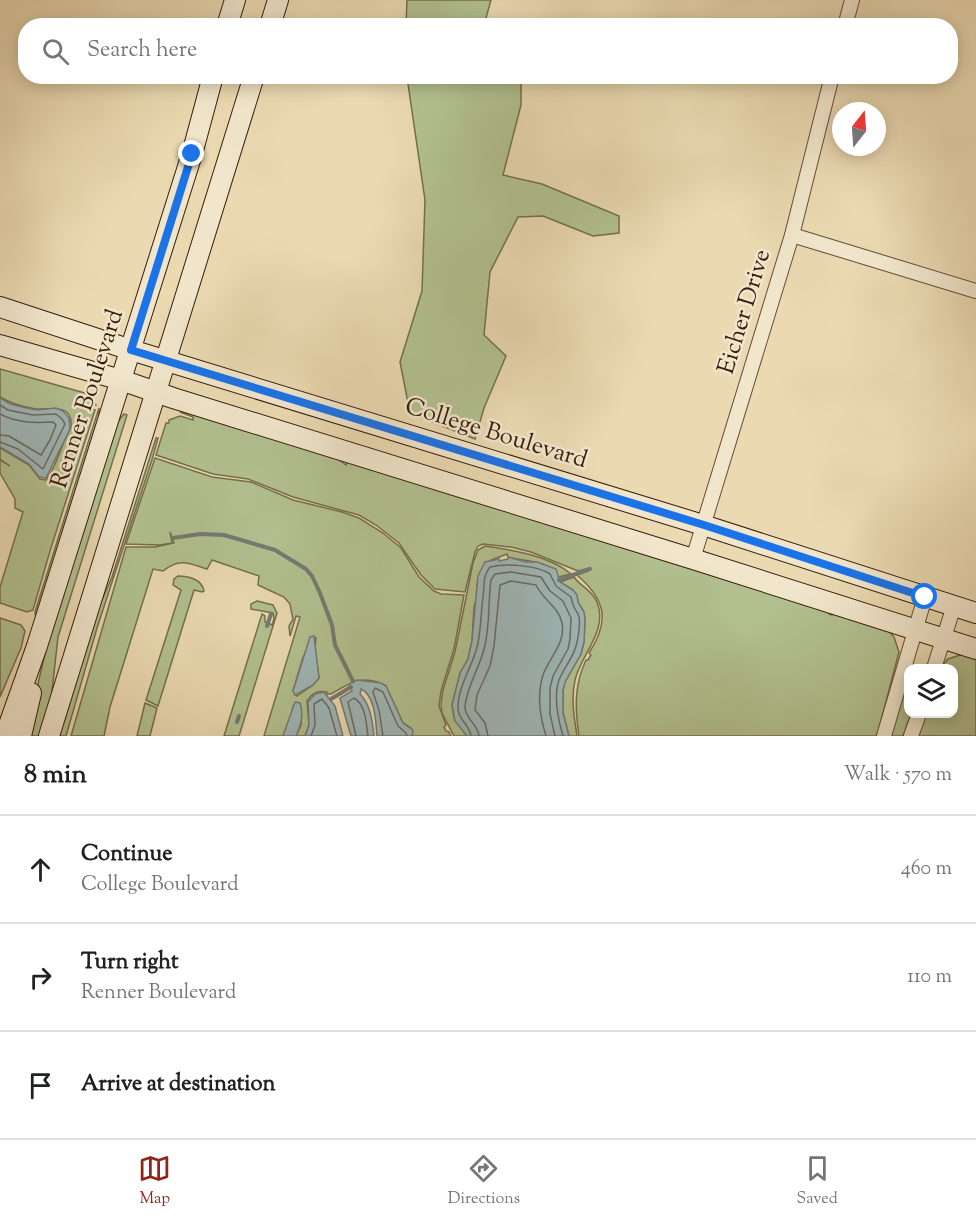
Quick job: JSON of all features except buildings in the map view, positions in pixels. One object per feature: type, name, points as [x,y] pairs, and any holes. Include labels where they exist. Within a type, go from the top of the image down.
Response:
[{"type":"main road","points":[[229,18],[235,0]]},
{"type":"main road","points":[[272,18],[278,0]]},
{"type":"main road","name":"Renner Boulevard","points":[[5,736],[131,350],[192,154],[211,84]]},
{"type":"main road","points":[[49,736],[251,84]]},
{"type":"main road","name":"College Boulevard","points":[[0,307],[131,350],[704,525],[976,613]]},
{"type":"main road","points":[[0,345],[121,380],[976,649]]},
{"type":"main road","points":[[21,736],[33,687],[36,646]]},
{"type":"street","points":[[847,18],[852,0]]},
{"type":"street","name":"Eicher Drive","points":[[693,559],[792,235],[830,84]]},
{"type":"street","points":[[792,235],[976,291]]},
{"type":"street","points":[[884,736],[925,597]]},
{"type":"street","points":[[936,664],[954,606]]},
{"type":"street","points":[[911,736],[918,718]]},
{"type":"green space","points":[[407,0],[491,0],[486,18],[406,18]]},
{"type":"green space","points":[[408,84],[521,84],[521,105],[503,175],[542,184],[619,216],[619,233],[593,236],[543,216],[518,217],[490,272],[484,335],[506,356],[484,408],[475,439],[410,413],[400,362],[422,291],[425,200]]},
{"type":"green space","points":[[0,369],[88,394],[96,405],[93,405],[92,409],[95,410],[33,610],[27,612],[0,603],[0,587],[23,512],[15,508],[15,499],[0,473],[0,460],[10,466],[0,459],[0,448],[29,465],[40,479],[46,480],[71,428],[71,420],[69,414],[60,409],[26,407],[0,397]]},
{"type":"green space","points":[[99,408],[99,418],[36,618],[35,612]]},
{"type":"green space","points":[[180,412],[338,459],[346,465],[347,462],[351,462],[829,612],[832,615],[833,613],[889,631],[894,637],[899,652],[877,736],[579,736],[577,688],[582,669],[591,655],[589,653],[596,641],[602,621],[599,602],[587,584],[577,575],[590,568],[578,571],[531,552],[483,544],[478,546],[475,552],[465,592],[435,589],[421,575],[399,543],[359,515],[293,497],[248,479],[213,474],[156,455],[169,420],[180,416],[193,420],[193,417]]},
{"type":"green space","points":[[124,414],[127,415],[58,637],[51,700],[42,736],[26,736],[52,623],[116,424]]},
{"type":"green space","points":[[156,438],[158,438],[152,460],[97,628],[66,736],[58,736],[87,634],[112,577]]},
{"type":"green space","points":[[155,458],[212,477],[251,482],[293,500],[359,518],[401,548],[419,577],[434,591],[441,594],[464,595],[454,649],[441,691],[439,706],[446,725],[444,727],[451,736],[412,736],[411,728],[403,723],[386,686],[371,680],[364,680],[351,683],[331,694],[321,692],[311,696],[307,701],[309,725],[305,736],[296,736],[301,725],[301,707],[293,706],[291,718],[283,736],[264,736],[300,617],[296,616],[290,636],[289,626],[293,619],[290,604],[284,597],[258,585],[259,576],[212,560],[207,569],[179,563],[163,571],[153,569],[110,707],[104,736],[71,736],[126,547],[155,547],[174,543],[170,532],[172,543],[126,544]],"holes":[[[316,637],[315,650],[319,678],[297,696],[293,691],[303,657]]]},
{"type":"green space","points":[[485,546],[542,558],[571,574],[558,577],[554,571],[543,564],[508,557],[507,554],[491,560],[477,584],[472,641],[468,659],[460,673],[452,705],[454,718],[467,736],[454,736],[442,713],[443,690],[455,652],[473,563],[478,550]]},
{"type":"green space","points":[[178,576],[198,581],[204,591],[194,590],[158,706],[146,700],[181,590],[173,585],[174,579]]},
{"type":"green space","points":[[574,577],[596,600],[599,621],[593,641],[575,680],[573,701],[577,736],[569,736],[563,713],[563,690],[581,654],[585,619],[577,595],[560,582]]},
{"type":"green space","points":[[257,601],[273,605],[277,613],[239,736],[224,736],[262,614],[265,616],[265,622],[272,625],[274,619],[273,613],[251,609],[251,604]]},
{"type":"green space","points":[[0,618],[21,625],[25,631],[21,648],[0,697]]},
{"type":"green space","points":[[966,653],[976,656],[976,736],[917,736],[924,718],[958,718],[958,664],[944,664],[948,659]]},
{"type":"green space","points":[[904,687],[904,718],[910,718],[903,736],[891,736]]},
{"type":"green space","points":[[145,703],[157,708],[150,736],[137,736]]},
{"type":"water","points":[[0,398],[10,404],[37,410],[56,408],[63,411],[69,418],[70,429],[46,478],[39,477],[29,464],[0,447]]},
{"type":"water","points":[[508,557],[526,562],[537,562],[556,569],[560,582],[577,595],[584,612],[584,642],[581,654],[563,690],[563,713],[569,736],[467,736],[455,721],[452,705],[460,673],[468,659],[472,641],[478,576],[485,562],[499,559],[499,561],[508,559]]},
{"type":"water","points":[[314,636],[319,678],[313,685],[295,695],[293,691],[310,637]]},
{"type":"water","points":[[357,680],[381,683],[386,686],[403,723],[413,730],[412,736],[377,736],[372,703],[366,692],[361,689],[360,694],[367,703],[374,736],[351,736],[340,698],[352,691],[349,684]]},
{"type":"water","points":[[324,692],[335,706],[343,736],[305,736],[309,725],[308,702],[315,694]]},
{"type":"water","points":[[295,702],[300,703],[301,707],[302,716],[299,728],[296,736],[283,736]]},
{"type":"waterway","points":[[173,538],[200,534],[224,535],[275,550],[306,569],[320,593],[332,625],[335,645],[353,681]]},
{"type":"waterway","points":[[559,580],[590,569]]},
{"type":"waterway","points":[[267,626],[271,614]]},
{"type":"waterway","points":[[331,699],[351,687]]},
{"type":"waterway","points":[[237,722],[239,716]]},
{"type":"route","points":[[192,154],[131,350],[704,525],[925,597]]}]
